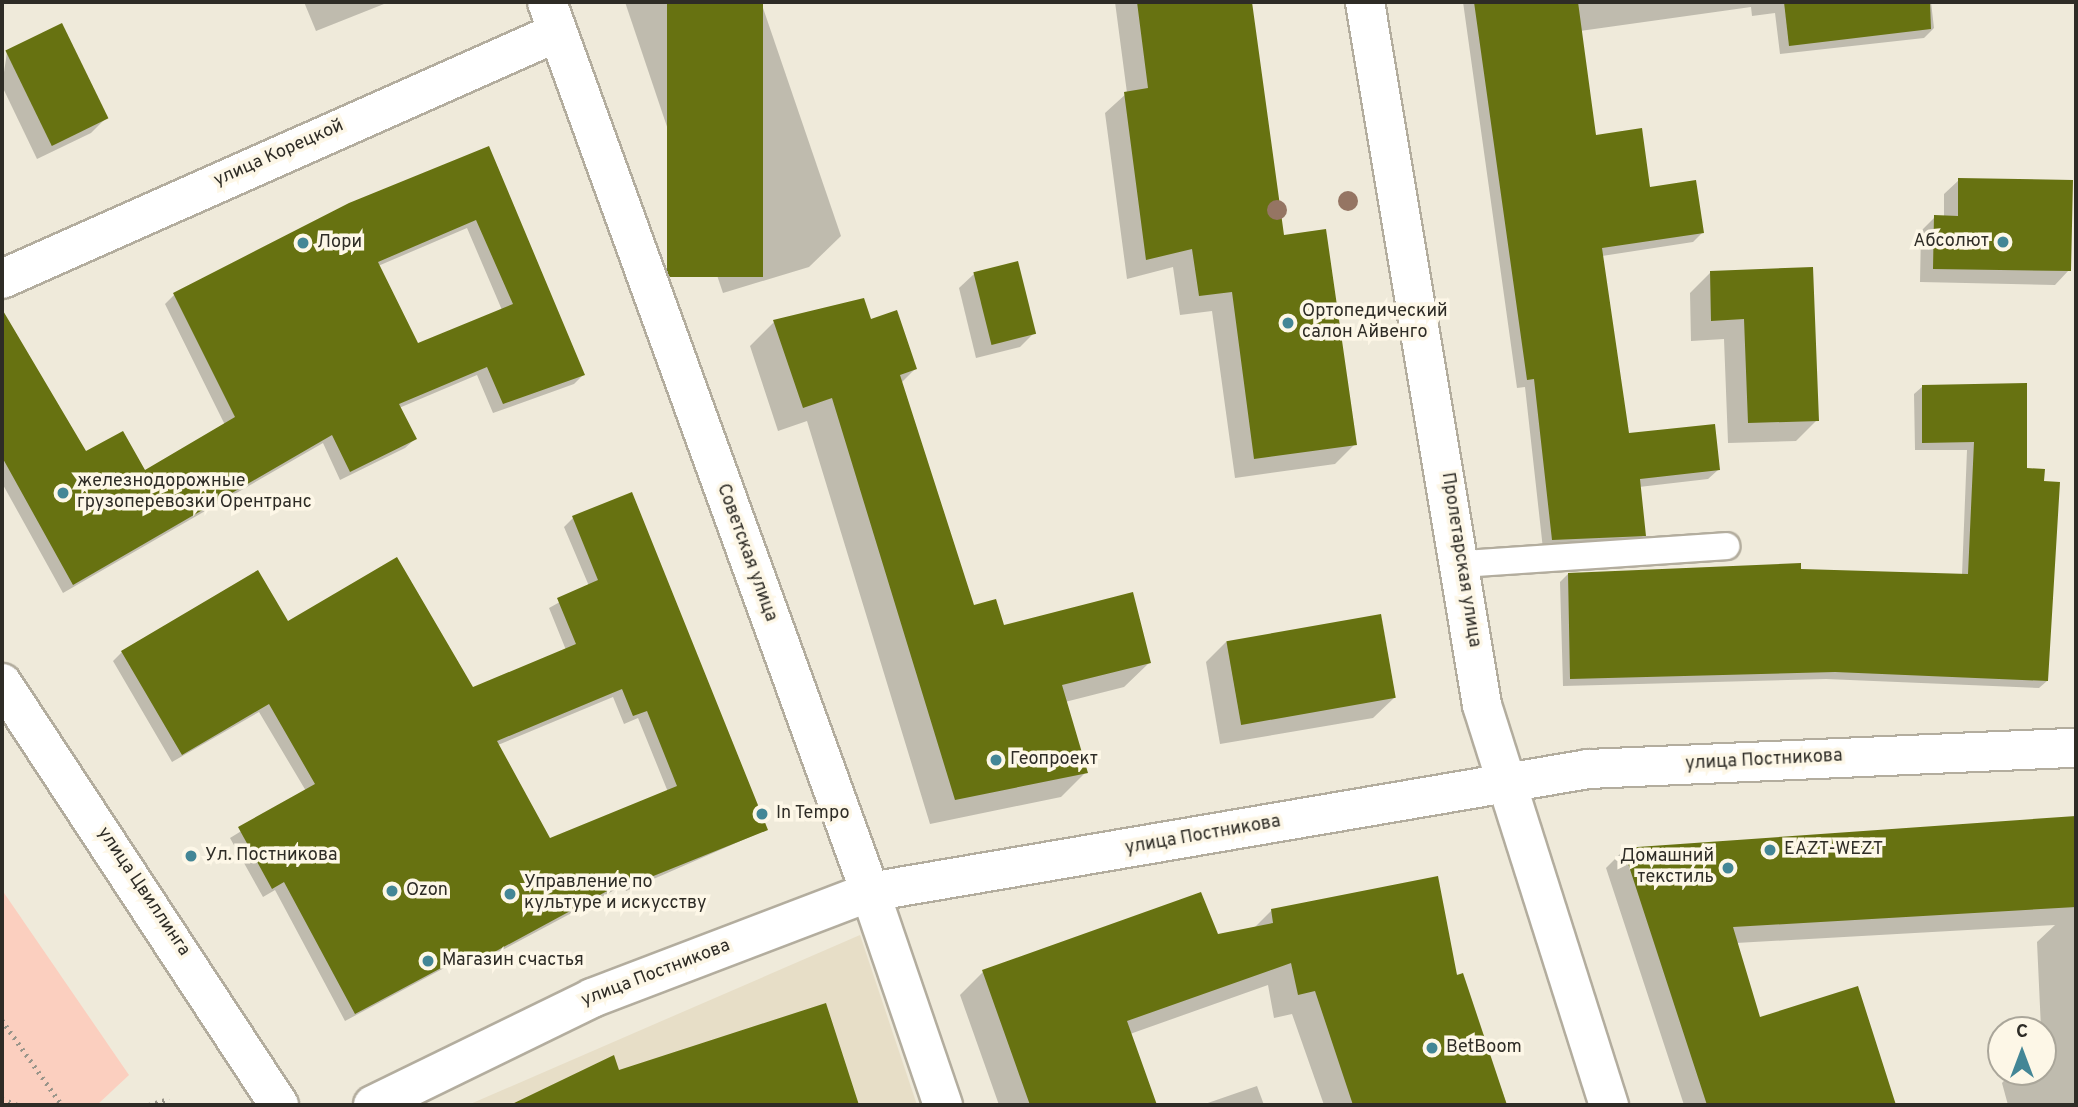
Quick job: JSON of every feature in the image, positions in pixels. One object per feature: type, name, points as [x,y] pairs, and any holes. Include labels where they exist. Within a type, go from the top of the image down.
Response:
[{"type":"main road","name":"Пролетарская улица","points":[[1366,2],[1463,564],[1482,705],[1501,781],[1609,1105]]},
{"type":"main road","name":"улица Корецкой","points":[[2,279],[553,17]]},
{"type":"main road","name":"Советская улица","points":[[553,17],[870,892],[943,1105]]},
{"type":"main road","name":"улица Цвиллинга","points":[[2,683],[279,1105]]},
{"type":"main road","name":"улица Постникова","points":[[373,1105],[592,998],[870,892],[1501,781],[1588,769],[2076,748]]},
{"type":"lane","points":[[1463,564],[1727,546]]},
{"type":"path","points":[[2,1020],[62,1105]]},
{"type":"path","points":[[2,1099],[18,1105]]},
{"type":"path","points":[[149,1105],[169,1099]]},
{"type":"shaded area","points":[[2,890],[129,1075],[97,1105],[2,1105]]},
{"type":"shaded area","points":[[860,935],[917,1105],[468,1105]]},
{"type":"building","points":[[667,2],[763,2],[763,277],[667,277]]},
{"type":"building","points":[[1137,2],[1252,2],[1284,235],[1326,229],[1357,445],[1254,459],[1232,292],[1199,296],[1192,249],[1146,260],[1124,92],[1148,88]]},
{"type":"building","points":[[1474,2],[1578,2],[1596,135],[1642,128],[1650,187],[1696,180],[1704,233],[1602,248],[1629,433],[1715,424],[1720,470],[1640,479],[1646,536],[1552,540],[1534,379],[1527,380]]},
{"type":"building","points":[[1784,2],[1930,2],[1931,29],[1789,46]]},
{"type":"building","points":[[62,23],[108,118],[52,146],[5,51]]},
{"type":"building","points":[[489,146],[585,375],[503,404],[487,367],[399,404],[417,439],[350,472],[332,435],[73,585],[2,457],[2,309],[86,451],[123,431],[145,470],[235,417],[173,293],[349,203]],"holes":[[[476,220],[513,304],[418,343],[378,262]]]},
{"type":"building","name":"Абсолют","points":[[1958,178],[2073,180],[2071,271],[1933,269],[1934,215],[1958,216]]},
{"type":"building","points":[[1018,261],[1036,334],[992,345],[973,272]]},
{"type":"building","points":[[1813,267],[1819,421],[1748,423],[1744,319],[1711,321],[1710,271]]},
{"type":"building","points":[[864,298],[871,319],[897,310],[917,369],[900,375],[974,605],[996,599],[1004,625],[1133,592],[1151,663],[1062,685],[1088,773],[955,800],[832,398],[803,408],[773,320]]},
{"type":"building","points":[[2027,383],[2027,468],[2045,469],[2044,481],[2060,482],[2048,681],[1835,672],[1570,679],[1568,573],[1801,563],[1801,569],[1968,574],[1974,442],[1922,443],[1922,385]]},
{"type":"building","points":[[632,492],[768,830],[636,883],[633,877],[476,962],[471,952],[355,1014],[284,882],[272,889],[238,827],[315,784],[269,704],[182,755],[121,651],[258,570],[288,621],[397,557],[473,687],[576,644],[557,598],[598,580],[572,516]],"holes":[[[622,689],[633,716],[647,711],[677,786],[550,838],[497,741]]]},
{"type":"building","points":[[1381,614],[1396,698],[1241,725],[1226,641]]},
{"type":"building","points":[[2076,816],[2076,907],[1733,927],[1760,1017],[1858,986],[1896,1105],[1707,1105],[1623,848]]},
{"type":"building","points":[[1438,876],[1457,975],[1463,973],[1507,1105],[1353,1105],[1315,991],[1298,995],[1291,963],[1127,1021],[1157,1105],[1030,1105],[982,970],[1201,892],[1218,934],[1273,923],[1271,909]]},
{"type":"building","points":[[826,1003],[859,1105],[510,1105],[614,1055],[619,1070]]},
{"type":"place","name":"Абсолют","points":[[2003,242]]},
{"type":"place","name":"Лори","points":[[303,243]]},
{"type":"place","name":"Ортопедический салон Айвенго","points":[[1288,323]]},
{"type":"place","name":"железнодорожные грузоперевозки Орентранс","points":[[63,493]]},
{"type":"place","name":"Геопроект","points":[[996,760]]},
{"type":"place","name":"In Tempo","points":[[762,814]]},
{"type":"place","name":"EAZT-WEZT","points":[[1770,850]]},
{"type":"place","name":"Ул. Постникова","points":[[191,856]]},
{"type":"place","name":"Домашний текстиль","points":[[1728,868]]},
{"type":"place","name":"Ozon","points":[[392,891]]},
{"type":"place","name":"Управление по культуре и искусству","points":[[510,894]]},
{"type":"place","name":"Магазин счастья","points":[[428,961]]},
{"type":"place","name":"BetBoom","points":[[1432,1048]]}]
